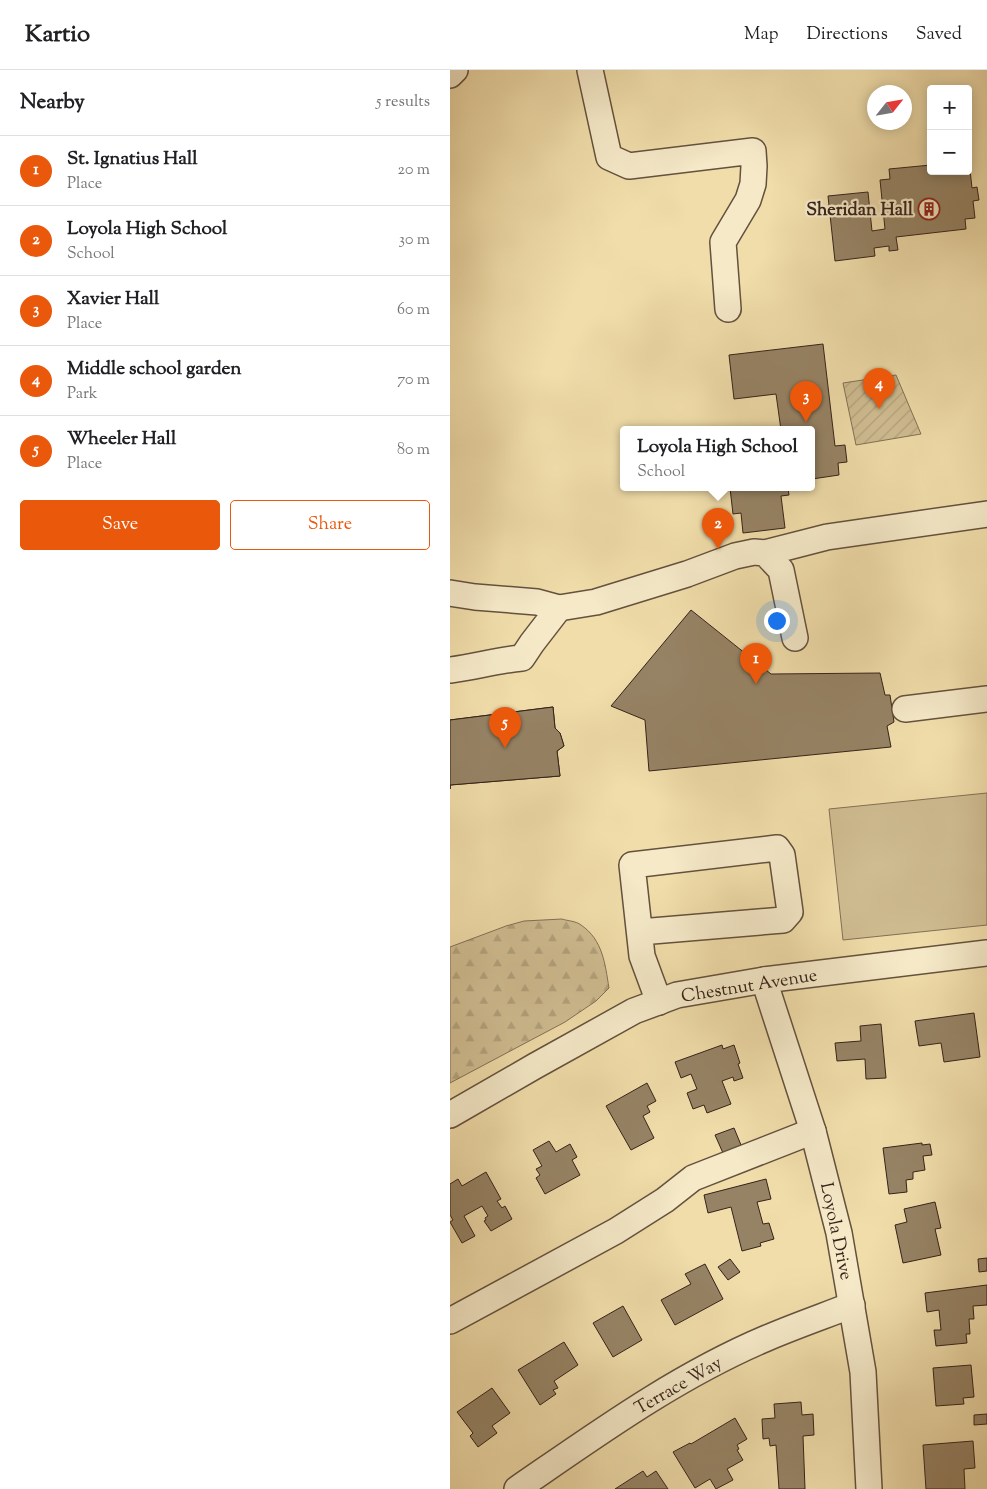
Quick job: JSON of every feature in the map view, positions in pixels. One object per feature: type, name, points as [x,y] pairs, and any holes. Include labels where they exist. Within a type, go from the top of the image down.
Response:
[{"type":"street","points":[[450,75],[455,70]]},
{"type":"street","points":[[590,70],[609,157],[630,166],[753,151],[753,184],[748,200],[723,242],[728,309]]},
{"type":"street","points":[[450,593],[537,602],[559,608],[596,602],[687,574],[735,556],[754,552],[765,553],[827,537],[987,514]]},
{"type":"street","points":[[765,553],[780,570],[795,638]]},
{"type":"street","points":[[450,670],[472,668],[497,660],[522,658],[559,608]]},
{"type":"street","points":[[905,709],[987,699]]},
{"type":"street","points":[[640,932],[784,920],[790,912],[782,855],[776,848],[632,865],[642,956],[659,1002]]},
{"type":"street","name":"Chestnut Avenue","points":[[450,1115],[634,1011],[678,995],[764,980],[987,952]]},
{"type":"street","name":"Loyola Drive","points":[[764,980],[813,1131],[837,1224],[864,1372],[869,1489]]},
{"type":"street","points":[[450,1321],[616,1231],[665,1200],[693,1178],[813,1131]]},
{"type":"street","name":"Terrace Way","points":[[517,1489],[609,1425],[699,1371],[766,1338],[852,1305]]},
{"type":"green space","points":[[896,375],[921,434],[856,445],[843,383]]},
{"type":"green space","points":[[987,793],[987,925],[843,940],[829,809]]},
{"type":"green space","points":[[562,919],[579,924],[594,938],[602,953],[609,988],[596,1001],[565,1022],[450,1083],[450,947],[524,921]]},
{"type":"building","name":"Sheridan Hall","points":[[927,165],[927,175],[971,175],[972,188],[977,187],[979,200],[973,201],[975,218],[965,219],[966,229],[896,237],[898,250],[889,251],[889,246],[874,248],[875,256],[835,261],[828,196],[868,192],[872,231],[885,229],[880,180],[890,179],[889,169]]},
{"type":"building","points":[[823,344],[835,446],[845,445],[847,462],[838,463],[839,475],[815,479],[815,426],[780,426],[776,394],[734,399],[729,355]]},
{"type":"building","points":[[730,491],[788,491],[789,495],[781,496],[785,528],[743,533],[741,513],[733,514]]},
{"type":"building","points":[[691,610],[771,674],[880,673],[885,695],[890,695],[894,722],[887,726],[891,747],[649,771],[645,720],[611,706]]},
{"type":"building","points":[[553,707],[555,728],[560,733],[564,746],[557,751],[560,776],[450,785],[450,720]]},
{"type":"building","points":[[553,707],[555,728],[560,733],[564,746],[557,751],[560,776],[450,785],[450,720]]},
{"type":"building","points":[[974,1013],[980,1057],[944,1062],[941,1043],[919,1046],[915,1021]]},
{"type":"building","points":[[881,1024],[886,1078],[866,1079],[865,1059],[837,1061],[835,1043],[861,1041],[860,1026]]},
{"type":"building","points":[[722,1045],[723,1049],[734,1045],[743,1078],[734,1081],[733,1077],[722,1081],[731,1104],[707,1113],[704,1105],[693,1109],[687,1093],[697,1089],[691,1074],[681,1078],[675,1062]]},
{"type":"building","points":[[647,1083],[656,1101],[647,1106],[650,1112],[643,1116],[654,1138],[631,1150],[606,1106]]},
{"type":"building","points":[[734,1128],[741,1145],[723,1153],[715,1135]]},
{"type":"building","points":[[549,1141],[556,1152],[570,1144],[577,1157],[572,1160],[580,1175],[545,1194],[536,1178],[540,1175],[536,1169],[542,1166],[533,1150]]},
{"type":"building","points":[[922,1143],[922,1145],[930,1144],[932,1155],[923,1156],[925,1170],[913,1172],[913,1179],[906,1180],[907,1192],[889,1194],[883,1148]]},
{"type":"building","points":[[486,1172],[501,1199],[497,1201],[502,1208],[505,1206],[512,1219],[491,1231],[484,1221],[488,1216],[482,1206],[464,1216],[475,1236],[462,1243],[450,1222],[453,1220],[450,1215],[450,1184],[458,1179],[462,1186]]},
{"type":"building","points":[[766,1179],[771,1199],[757,1202],[763,1224],[769,1223],[774,1239],[760,1243],[761,1246],[742,1251],[731,1207],[708,1213],[704,1195]]},
{"type":"building","points":[[935,1202],[941,1228],[935,1229],[941,1255],[903,1263],[895,1225],[907,1222],[904,1209]]},
{"type":"building","points":[[987,1258],[987,1271],[979,1272],[978,1259]]},
{"type":"building","points":[[730,1259],[740,1272],[728,1280],[718,1267]]},
{"type":"building","points":[[705,1264],[723,1299],[675,1325],[661,1300],[691,1284],[685,1274]]},
{"type":"building","points":[[987,1285],[987,1305],[973,1306],[974,1319],[969,1319],[970,1334],[966,1334],[967,1343],[936,1346],[934,1330],[941,1330],[939,1310],[927,1312],[925,1293]]},
{"type":"building","points":[[623,1306],[642,1340],[613,1357],[593,1323]]},
{"type":"building","points":[[564,1342],[578,1365],[554,1381],[558,1388],[553,1390],[556,1394],[540,1405],[518,1370]]},
{"type":"building","points":[[971,1365],[974,1397],[963,1398],[964,1404],[936,1406],[933,1368]]},
{"type":"building","points":[[492,1388],[510,1413],[492,1426],[497,1433],[478,1447],[470,1436],[473,1433],[457,1412]]},
{"type":"building","points":[[801,1402],[802,1415],[813,1414],[814,1435],[803,1436],[805,1489],[779,1489],[776,1445],[770,1446],[769,1438],[763,1439],[762,1419],[775,1418],[774,1404]]},
{"type":"building","points":[[987,1414],[987,1424],[974,1425],[974,1415]]},
{"type":"building","points":[[735,1418],[747,1439],[737,1445],[739,1449],[737,1450],[743,1460],[727,1469],[733,1480],[716,1489],[710,1479],[695,1488],[673,1452],[691,1444]]},
{"type":"building","points":[[973,1441],[975,1468],[964,1469],[965,1489],[926,1489],[923,1445]]},
{"type":"building","points":[[643,1471],[647,1477],[656,1471],[668,1489],[615,1489]]},
{"type":"place","name":"Sheridan Hall","points":[[929,209]]},
{"type":"place","name":"Middle school garden","points":[[879,409]]},
{"type":"place","name":"Xavier Hall","points":[[806,422]]},
{"type":"place","name":"Loyola High School","points":[[718,549]]},
{"type":"place","name":"St. Ignatius Hall","points":[[756,684]]},
{"type":"place","name":"Wheeler Hall","points":[[505,748]]}]
